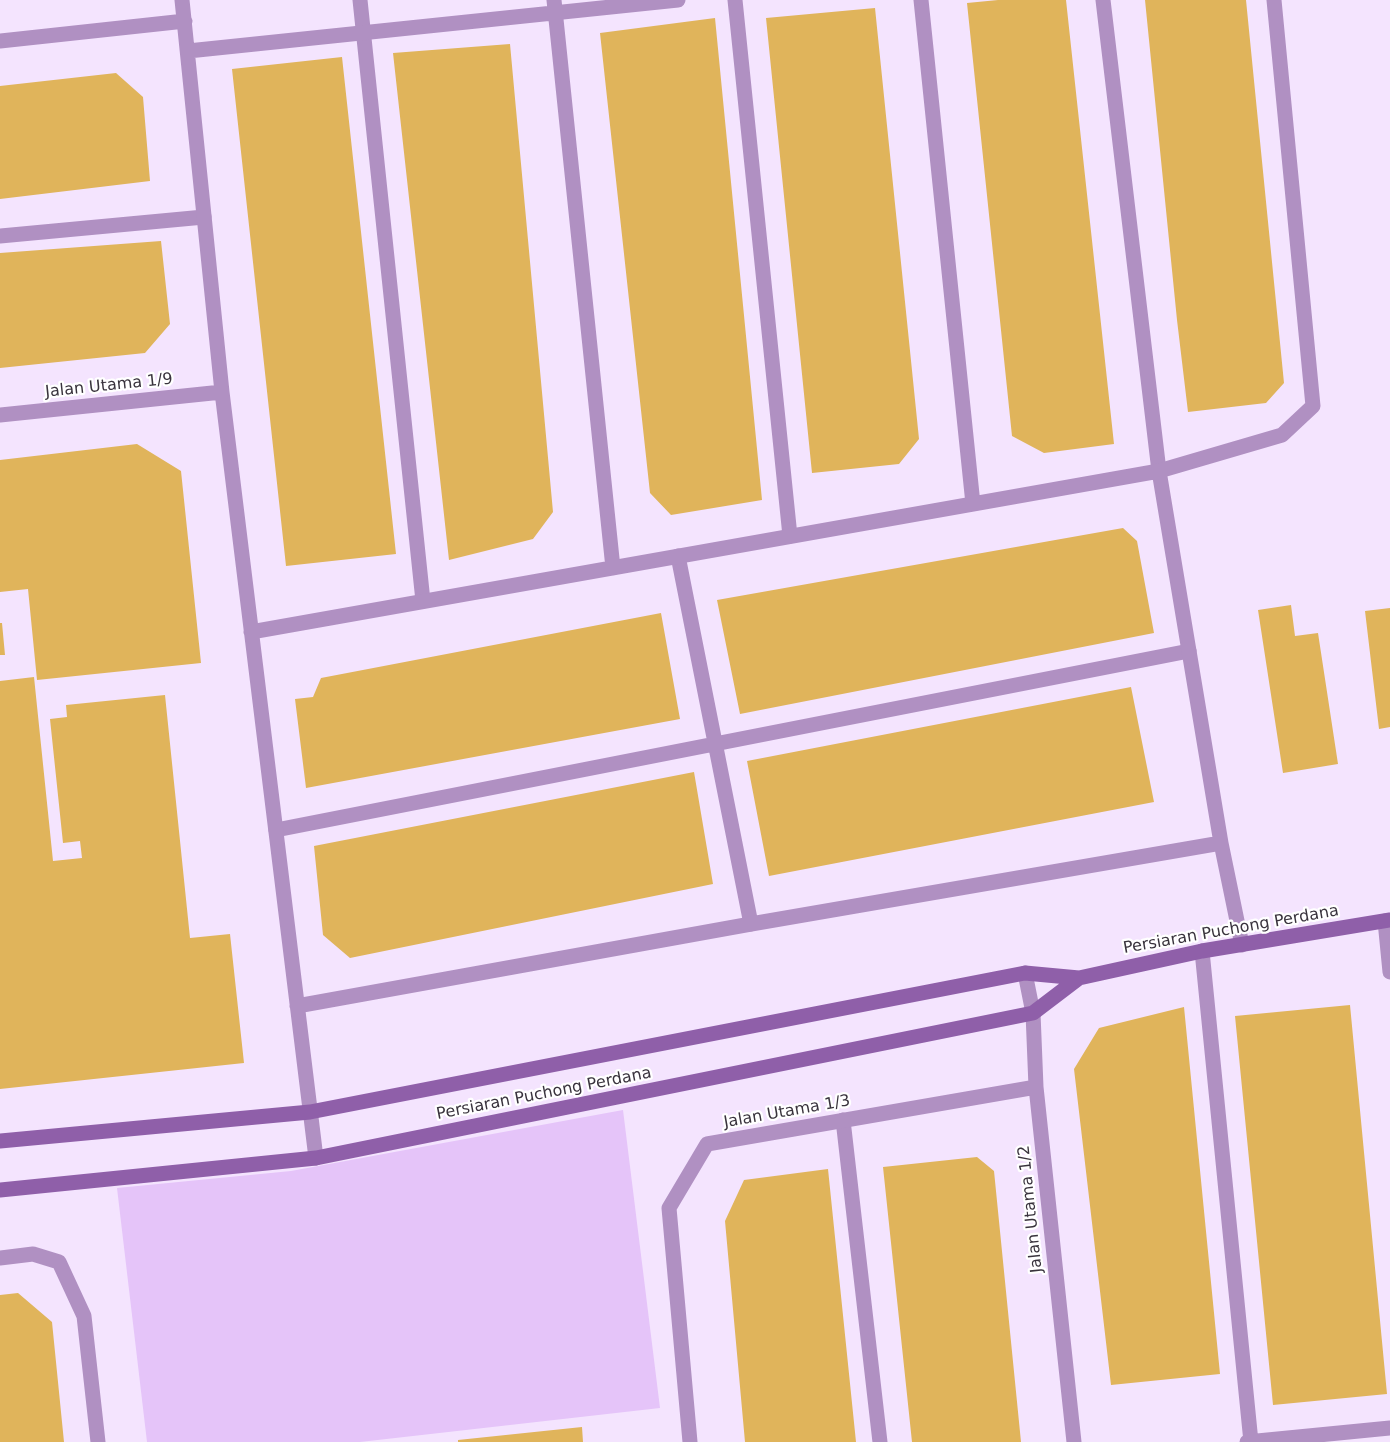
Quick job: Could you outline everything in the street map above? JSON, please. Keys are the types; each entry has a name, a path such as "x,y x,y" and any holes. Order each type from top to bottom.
{"street":[{"path":"182,0 222,392 316,1158"},
{"path":"360,0 423,601"},
{"path":"188,51 364,33 555,6 678,0"},
{"path":"735,0 790,536"},
{"path":"921,0 973,504"},
{"path":"1103,0 1159,471 1221,843 1242,945"},
{"path":"251,632 1159,471 1282,435 1313,406 1274,0"},
{"path":"555,6 613,568"},
{"path":"0,41 185,21"},
{"path":"0,236 204,217"},
{"name":"Jalan Utama 1/9","path":"0,416 222,392"},
{"path":"678,556 751,924"},
{"path":"276,830 1189,651"},
{"path":"297,1006 751,924 1221,843"},
{"path":"1387,920 1390,972"},
{"name":"Persiaran Puchong Perdana","path":"0,1141 310,1112 1025,973 1079,978 1202,951 1387,920"},
{"path":"1202,951 1251,1442"},
{"name":"Jalan Utama 1/2","path":"1025,973 1033,1013 1036,1088 1074,1442"},
{"name":"Persiaran Puchong Perdana","path":"0,1190 316,1158 1033,1013 1079,978"},
{"name":"Jalan Utama 1/3","path":"690,1442 669,1208 707,1144 1036,1088"},
{"path":"843,1120 880,1442"},
{"path":"0,1258 33,1254 59,1262 84,1316 98,1442"},
{"path":"1246,1442 1390,1428"}],"shaded area":[{"path":"0,0 1390,0 1390,1442 0,1442"},
{"path":"623,1110 660,1408 360,1442 147,1442 117,1188 291,1171"}],"building":[{"path":"998,0 1066,0 1114,444 1044,453 1012,436 967,3"},
{"path":"1145,0 1246,0 1284,383 1266,403 1188,412"},
{"path":"875,8 919,439 899,464 812,473 766,18"},
{"path":"715,18 762,500 671,515 650,493 600,33"},
{"path":"510,44 553,512 533,539 449,560 393,53"},
{"path":"342,57 396,554 286,566 232,69"},
{"path":"116,73 143,97 150,181 0,199 0,86"},
{"path":"161,241 170,324 145,353 0,368 0,253"},
{"path":"137,444 181,471 201,663 37,680 28,589 0,592 0,460"},
{"path":"1123,528 1137,541 1154,633 740,714 717,600"},
{"path":"1291,605 1295,636 1318,633 1338,764 1283,773 1258,610"},
{"path":"1390,608 1390,727 1379,729 1365,611"},
{"path":"661,613 680,719 306,788 295,699 313,697 321,678"},
{"path":"0,623 2,623 5,655 0,655"},
{"path":"34,677 53,861 82,858 80,841 63,843 50,719 67,717 66,705 165,695 190,938 230,934 244,1063 0,1089 0,681"},
{"path":"1131,687 1154,802 769,876 747,761"},
{"path":"694,772 713,884 350,958 323,935 314,846"},
{"path":"1350,1005 1387,1394 1273,1405 1235,1016"},
{"path":"1184,1007 1220,1374 1111,1385 1074,1069 1099,1028"},
{"path":"977,1157 994,1171 1021,1442 912,1442 883,1167"},
{"path":"828,1169 856,1442 745,1442 725,1221 744,1180"},
{"path":"18,1293 52,1322 64,1442 0,1442 0,1295"},
{"path":"582,1427 583,1442 458,1442 458,1440"}]}
